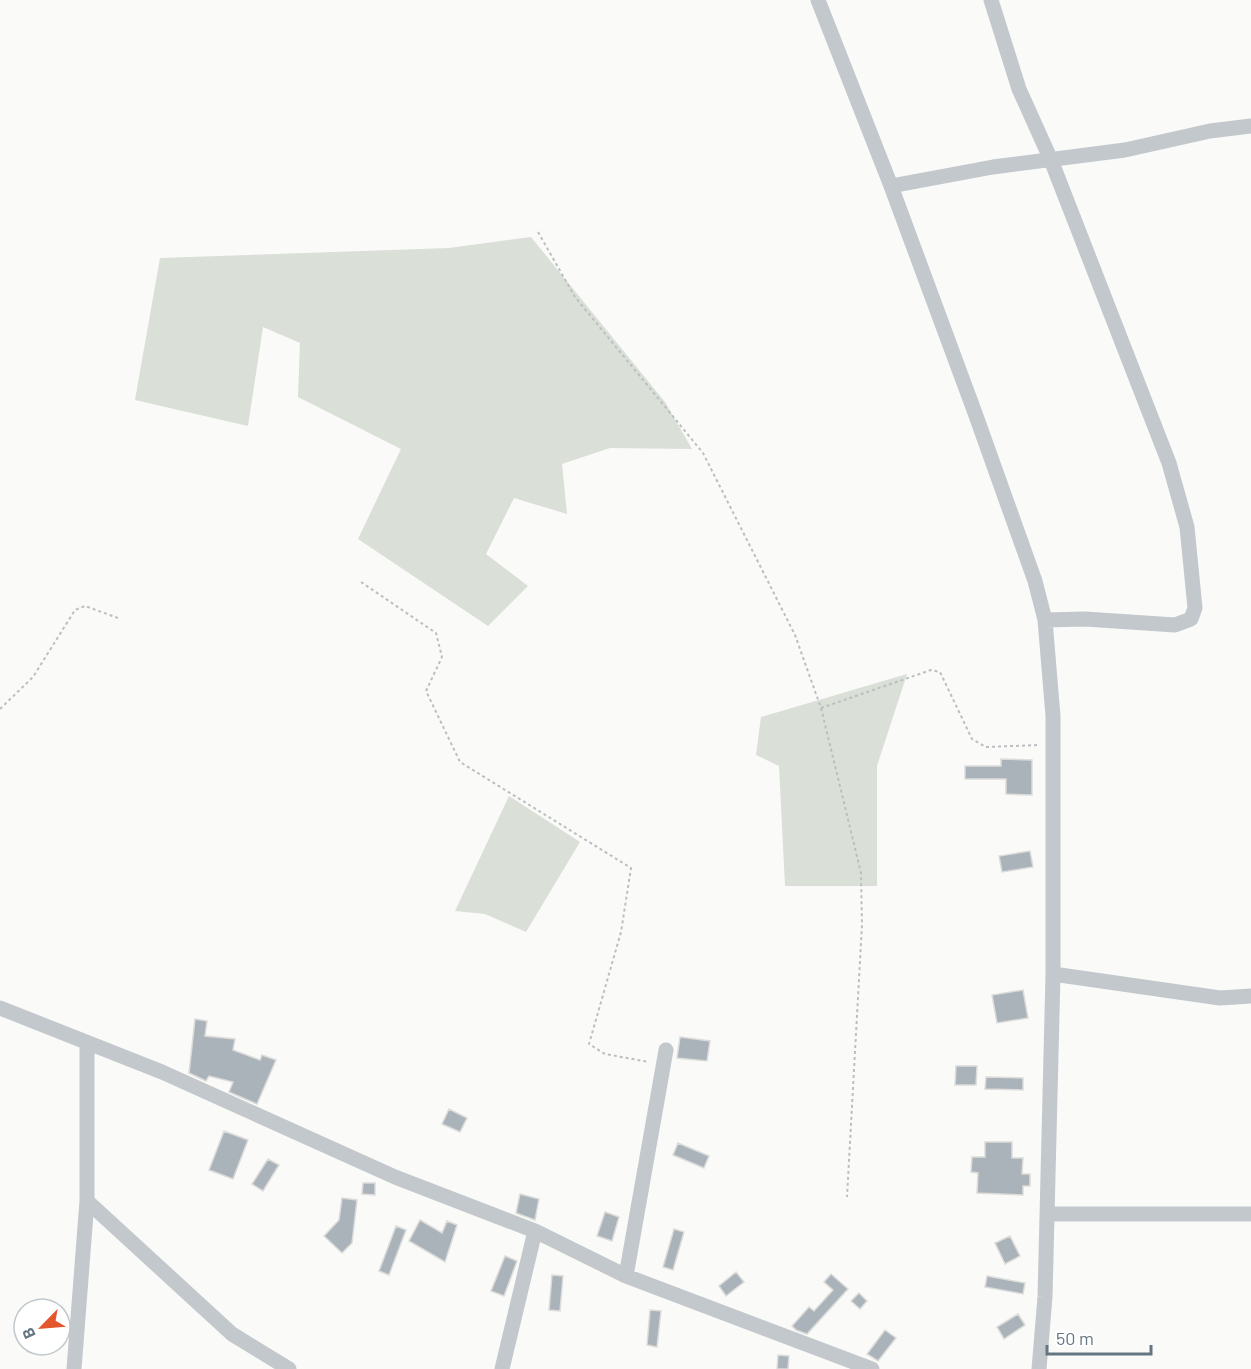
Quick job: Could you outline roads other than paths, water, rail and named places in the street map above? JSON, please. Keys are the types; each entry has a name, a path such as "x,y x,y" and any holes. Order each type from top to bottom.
{"street":[{"path":"818,0 891,186 1035,581 1045,620 1053,716 1053,974 1045,1297 1039,1369"},
{"path":"991,0 1019,89 1051,160 1169,463 1187,527 1196,608 1188,621 1175,625 1085,619 1045,620"},
{"path":"891,186 993,167 1125,150 1210,131 1251,126"},
{"path":"1053,974 1220,998 1251,996"},
{"path":"0,1008 162,1072 395,1177 534,1231 626,1276 872,1369"},
{"path":"74,1369 87,1201 87,1043"},
{"path":"626,1276 665,1058"},
{"path":"87,1201 190,1299 232,1334 289,1369"},
{"path":"1047,1214 1251,1214"},
{"path":"502,1369 534,1231"}]}
